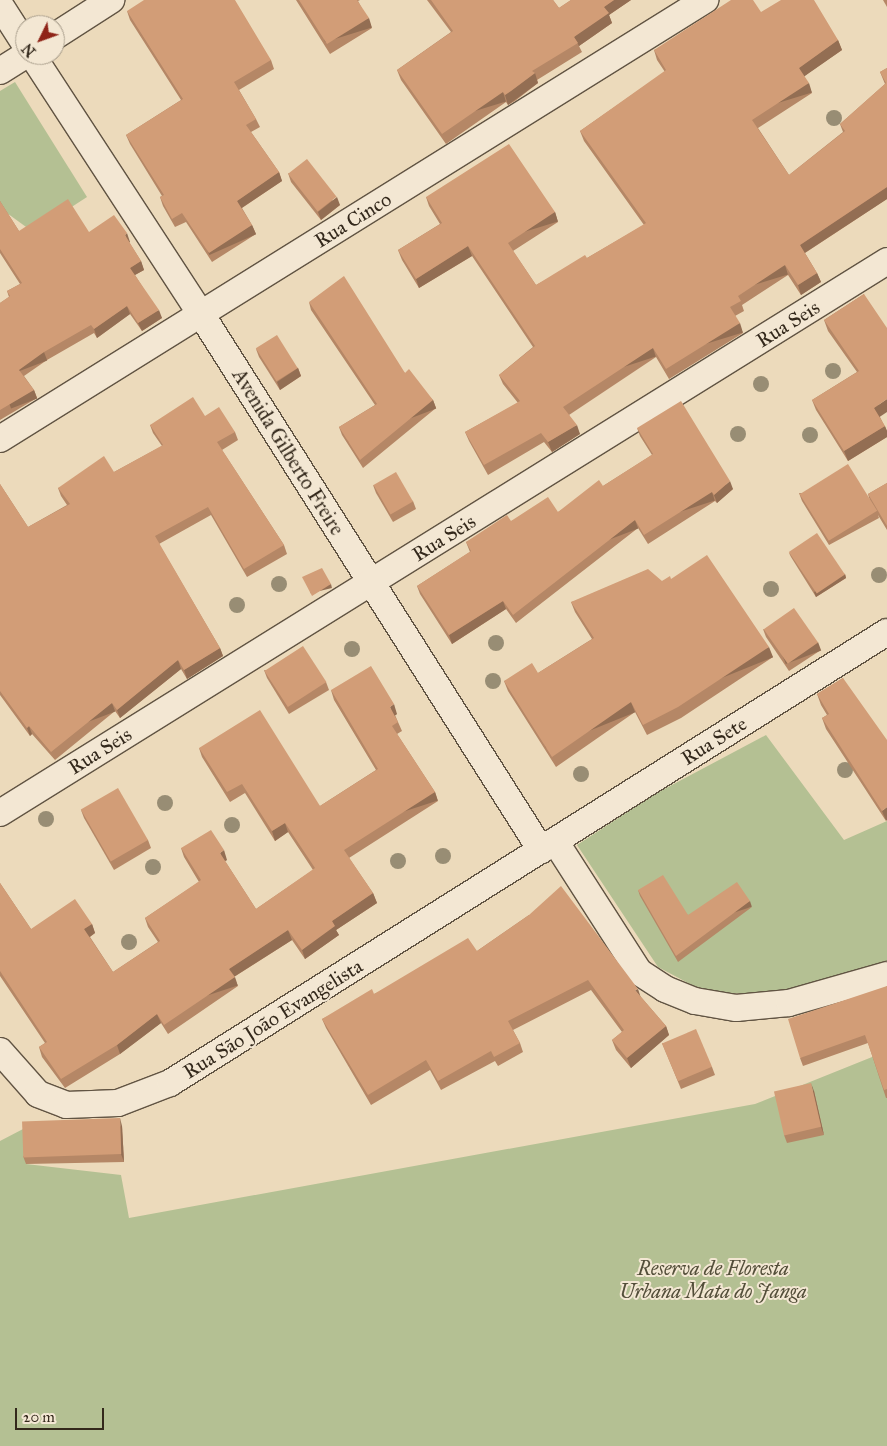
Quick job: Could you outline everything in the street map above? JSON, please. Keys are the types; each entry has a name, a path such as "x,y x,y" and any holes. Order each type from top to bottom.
{"street":[{"path":"65,30 112,0"},
{"name":"Rua Cinco","path":"0,439 705,0"},
{"path":"0,4 15,28"},
{"path":"0,71 15,62"},
{"name":"Avenida Gilberto Freire","path":"39,65 201,314 371,584 548,846 639,972 665,989 695,1001 736,1008 789,1003 887,975"},
{"name":"Rua Seis","path":"0,813 371,584 887,261"},
{"name":"Rua Sete","path":"548,846 887,632"},
{"name":"Rua São João Evangelista","path":"0,1051 38,1094 66,1105 118,1103 170,1084 548,846"}],"green space":[{"path":"15,82 87,197 33,232 0,208 0,91"},
{"path":"766,735 844,840 887,821 887,962 824,982 764,994 705,992 658,967 577,845 655,794"},
{"name":"Reserva de Floresta Urbana Mata do Janga","path":"887,1051 887,1446 0,1446 0,1141 25,1128 26,1164 121,1175 129,1218 755,1104"}],"building":[{"path":"144,0 235,0 271,60 234,82 256,119 246,125 279,172 237,201 252,225 209,253 182,213 172,219 160,197 164,195 126,135 183,99 127,11"},
{"path":"299,0 357,0 369,18 327,44"},
{"path":"431,0 553,0 559,8 571,0 614,0 604,7 609,13 574,37 578,43 532,71 535,73 511,91 505,95 503,92 442,134 397,70 453,31"},
{"path":"731,0 753,0 761,12 781,0 814,0 838,40 799,68 809,83 752,120 789,175 845,131 840,124 886,83 880,72 887,68 887,187 800,245 817,273 798,285 785,265 738,296 741,301 730,307 740,323 666,369 653,348 563,407 577,425 548,442 541,433 484,465 465,432 520,401 499,375 535,346 468,246 416,279 398,250 442,223 426,197 509,144 555,212 508,243 536,285 585,255 587,258 646,223 580,131 666,70 654,50"},
{"path":"307,159 337,197 318,212 288,174"},
{"path":"68,199 89,232 114,215 127,233 125,235 141,261 130,268 159,310 138,323 127,306 94,329 91,325 44,352 19,370 34,390 0,410 0,303 10,296 7,291 22,283 0,249 0,201 19,231"},
{"path":"344,276 405,373 409,369 433,400 360,460 339,427 377,404 309,302"},
{"path":"864,294 887,328 887,399 874,408 885,426 844,451 812,400 859,371 824,320"},
{"path":"277,335 298,368 276,381 256,348"},
{"path":"193,397 205,416 219,407 235,432 217,442 284,545 244,569 208,507 155,536 220,648 184,670 178,660 117,710 112,703 51,752 29,726 27,728 0,691 0,484 28,527 70,504 58,488 104,456 114,472 163,445 150,425"},
{"path":"681,401 730,481 714,495 712,492 644,535 635,520 513,615 503,601 449,635 417,586 471,551 466,542 507,515 511,521 548,497 558,512 599,480 603,486 653,454 637,428"},
{"path":"848,464 877,511 829,541 800,494"},
{"path":"396,472 413,501 390,514 373,485"},
{"path":"887,483 887,526 868,494"},
{"path":"817,533 845,574 817,593 789,552"},
{"path":"707,555 769,647 678,707 643,725 631,702 552,757 504,681 532,663 538,673 594,638 571,602 648,569 662,581 670,576 671,579"},
{"path":"322,568 331,584 312,596 302,577"},
{"path":"794,608 818,642 788,664 764,629"},
{"path":"303,646 326,682 288,707 264,671"},
{"path":"371,666 394,704 390,707 398,722 392,726 435,792 344,850 373,893 332,921 335,926 302,950 288,930 229,969 235,977 164,1025 157,1014 117,1045 61,1079 39,1047 47,1042 0,971 0,883 31,929 75,899 92,924 84,929 113,972 160,941 145,918 201,880 181,848 211,830 224,850 220,853 256,909 315,868 285,823 272,831 242,784 227,792 199,748 260,710 320,806 378,769 331,690"},
{"path":"843,678 887,740 887,807 882,811 822,718 829,714 817,694"},
{"path":"118,788 148,840 111,861 81,810"},
{"path":"663,875 688,915 737,882 750,901 676,956 638,890"},
{"path":"561,886 638,989 635,990 666,1026 627,1058 612,1040 624,1030 588,980 508,1021 520,1043 494,1057 491,1051 438,1081 426,1060 368,1095 322,1019 372,989 374,994 468,938 477,951 529,915"},
{"path":"887,986 887,1089 884,1090 865,1035 800,1058 788,1019"},
{"path":"696,1029 712,1067 678,1081 662,1043"},
{"path":"811,1083 821,1127 784,1135 774,1092"},
{"path":"120,1118 121,1154 23,1157 22,1121"}]}
